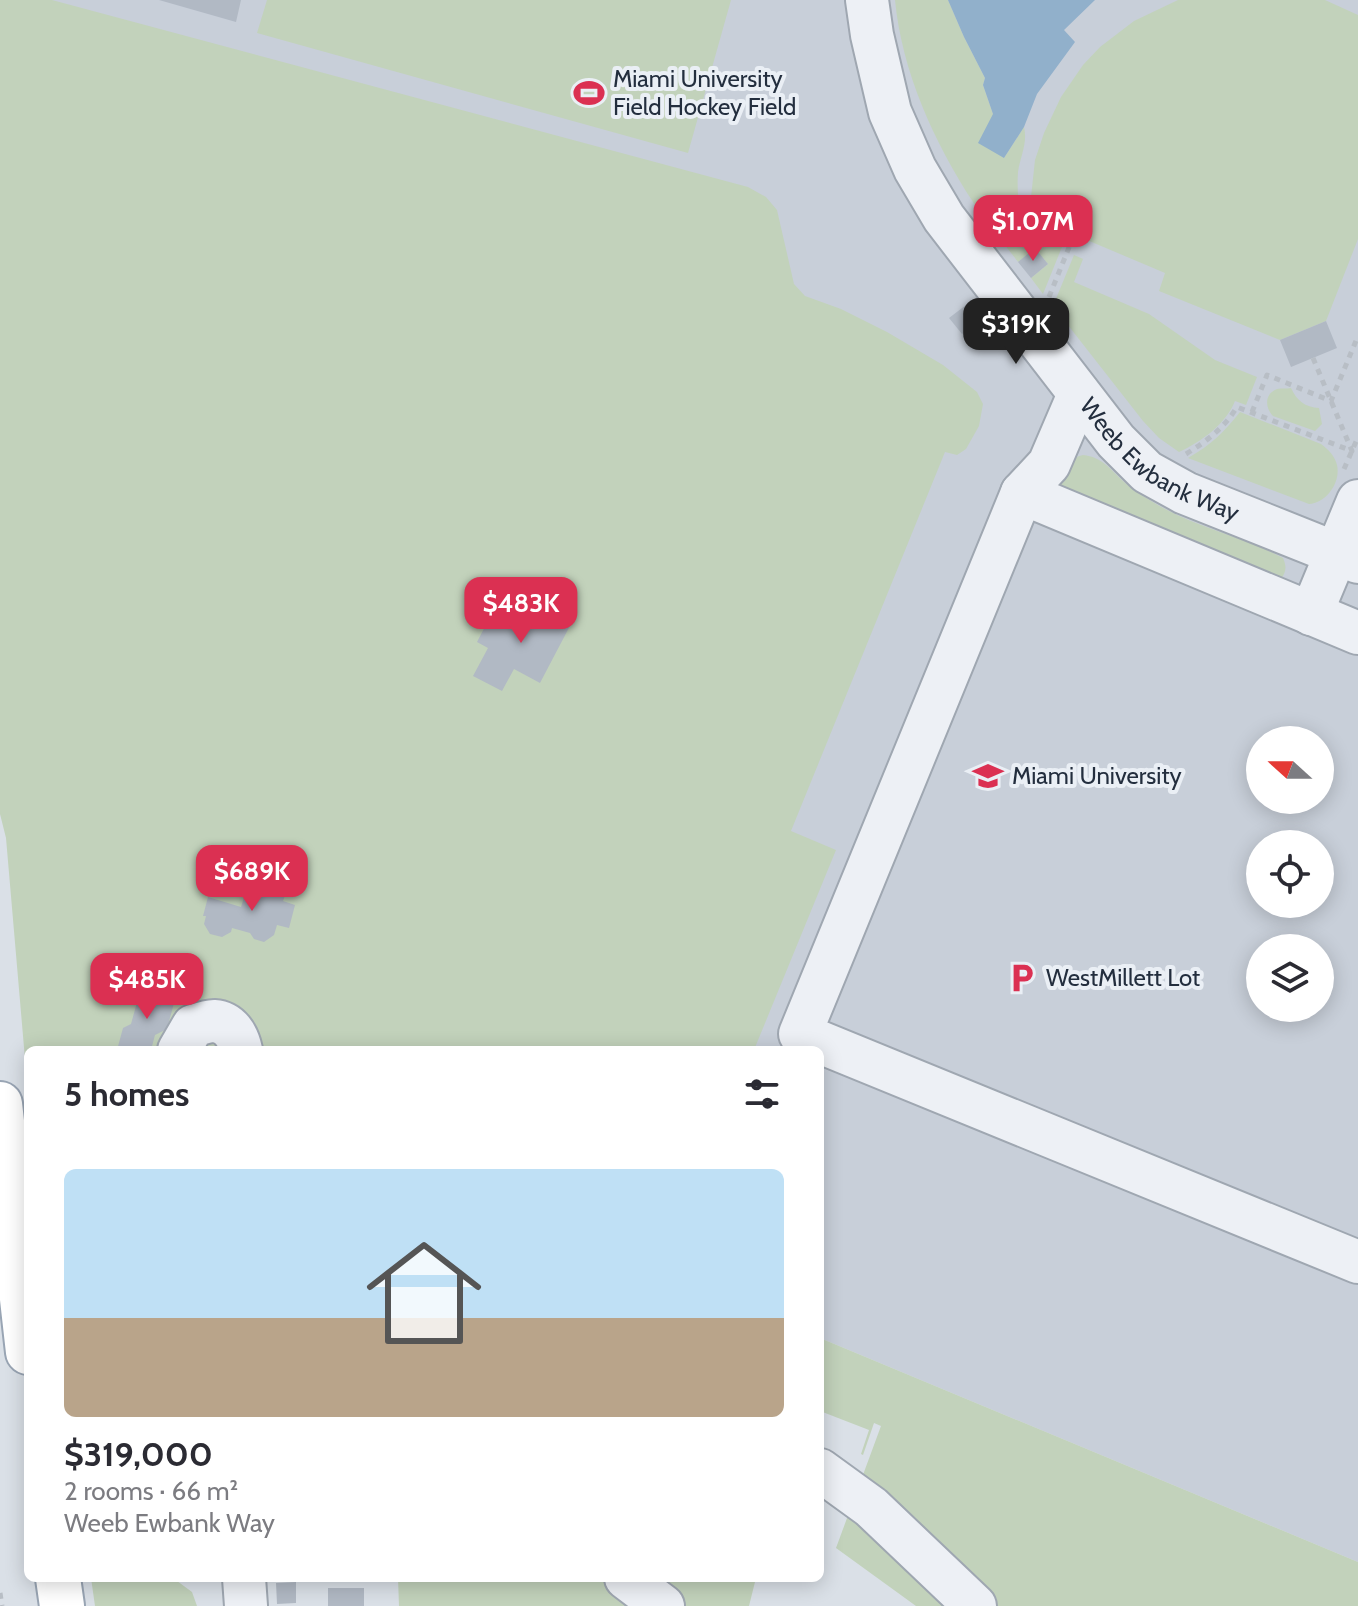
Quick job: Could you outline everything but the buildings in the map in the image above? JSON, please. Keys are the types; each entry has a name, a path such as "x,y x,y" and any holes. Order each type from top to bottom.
{"main road":[{"path":"0,1104 18,1343"},
{"path":"59,1582 62,1606"}],"street":[{"name":"Weeb Ewbank Way","path":"867,0 890,112 915,169 944,218 1116,441 1147,472 1185,493 1347,558"},
{"path":"1079,394 1049,464 1022,493 800,1034 1358,1262"},
{"path":"1311,614 1347,558 1350,488"},
{"path":"1022,493 1358,633"},
{"path":"181,1046 193,1026 214,1021 230,1026 240,1046"},
{"path":"824,1473 871,1507 975,1606"},
{"path":"244,1582 246,1606"},
{"path":"631,1582 663,1606"}],"path":[{"path":"1034,334 1074,235"},
{"path":"1331,401 1358,336"},
{"path":"1313,358 1358,460"},
{"path":"1252,412 1267,375 1331,401"},
{"path":"1179,459 1212,437 1237,407 1352,451"},
{"path":"1350,488 1352,451 1358,437"},
{"path":"0,1593 2,1606"}],"shaded area":[{"name":"Miami University","path":"0,0 1358,0 1358,1562 824,1340 824,1046 594,1046"}],"green space":[{"path":"0,0 52,0 748,187 766,197 777,210 794,284 805,296 841,309 887,332 943,365 977,392 983,404 979,426 966,449 957,455 945,452 791,831 836,850 756,1046 24,1047 6,838 0,814"},
{"name":"Miami University Field Hockey Field","path":"267,0 731,0 688,153 257,33"},
{"path":"895,0 948,0 985,78 983,85 1004,158 1024,127 1018,192 1020,212 1029,216 1035,160 1061,97 1100,47 1134,21 1178,0 1325,0 1358,15 1358,239 1326,321 1280,340 1159,291 1165,273 1068,232 1043,294 1031,278 1048,264 1035,249 1018,262 973,202 945,155 912,80"},
{"path":"1074,255 1083,259 1074,282 1149,314 1215,360 1257,377 1246,405 1235,401 1225,418 1212,431 1179,452 1159,438 1053,306"},
{"path":"1291,388 1302,402 1319,408 1322,424 1315,431 1270,413 1267,401 1270,394 1277,389"},
{"path":"1240,412 1329,450 1338,472 1331,491 1321,500 1309,504 1188,458 1217,438"},
{"path":"1083,455 1101,461 1132,488 1164,508 1283,558 1283,576 1281,579 1065,497 1057,484 1070,462"},
{"path":"824,1340 1358,1562 1358,1606 916,1606 836,1548 881,1426 874,1423 863,1455 869,1430 824,1413"},
{"path":"92,1582 178,1582 192,1592 197,1606 95,1606"},
{"path":"398,1582 755,1582 749,1606 399,1606"}],"water":[{"path":"948,0 1095,0 1064,30 1075,42 1037,94 1024,127 1004,158 978,143 993,114 983,85 985,78"}],"place":[{"name":"Miami University Field Hockey Field","path":"589,93"},
{"name":"Miami University","path":"988,776"},
{"name":"WestMillett Lot","path":"1022,978"}]}
